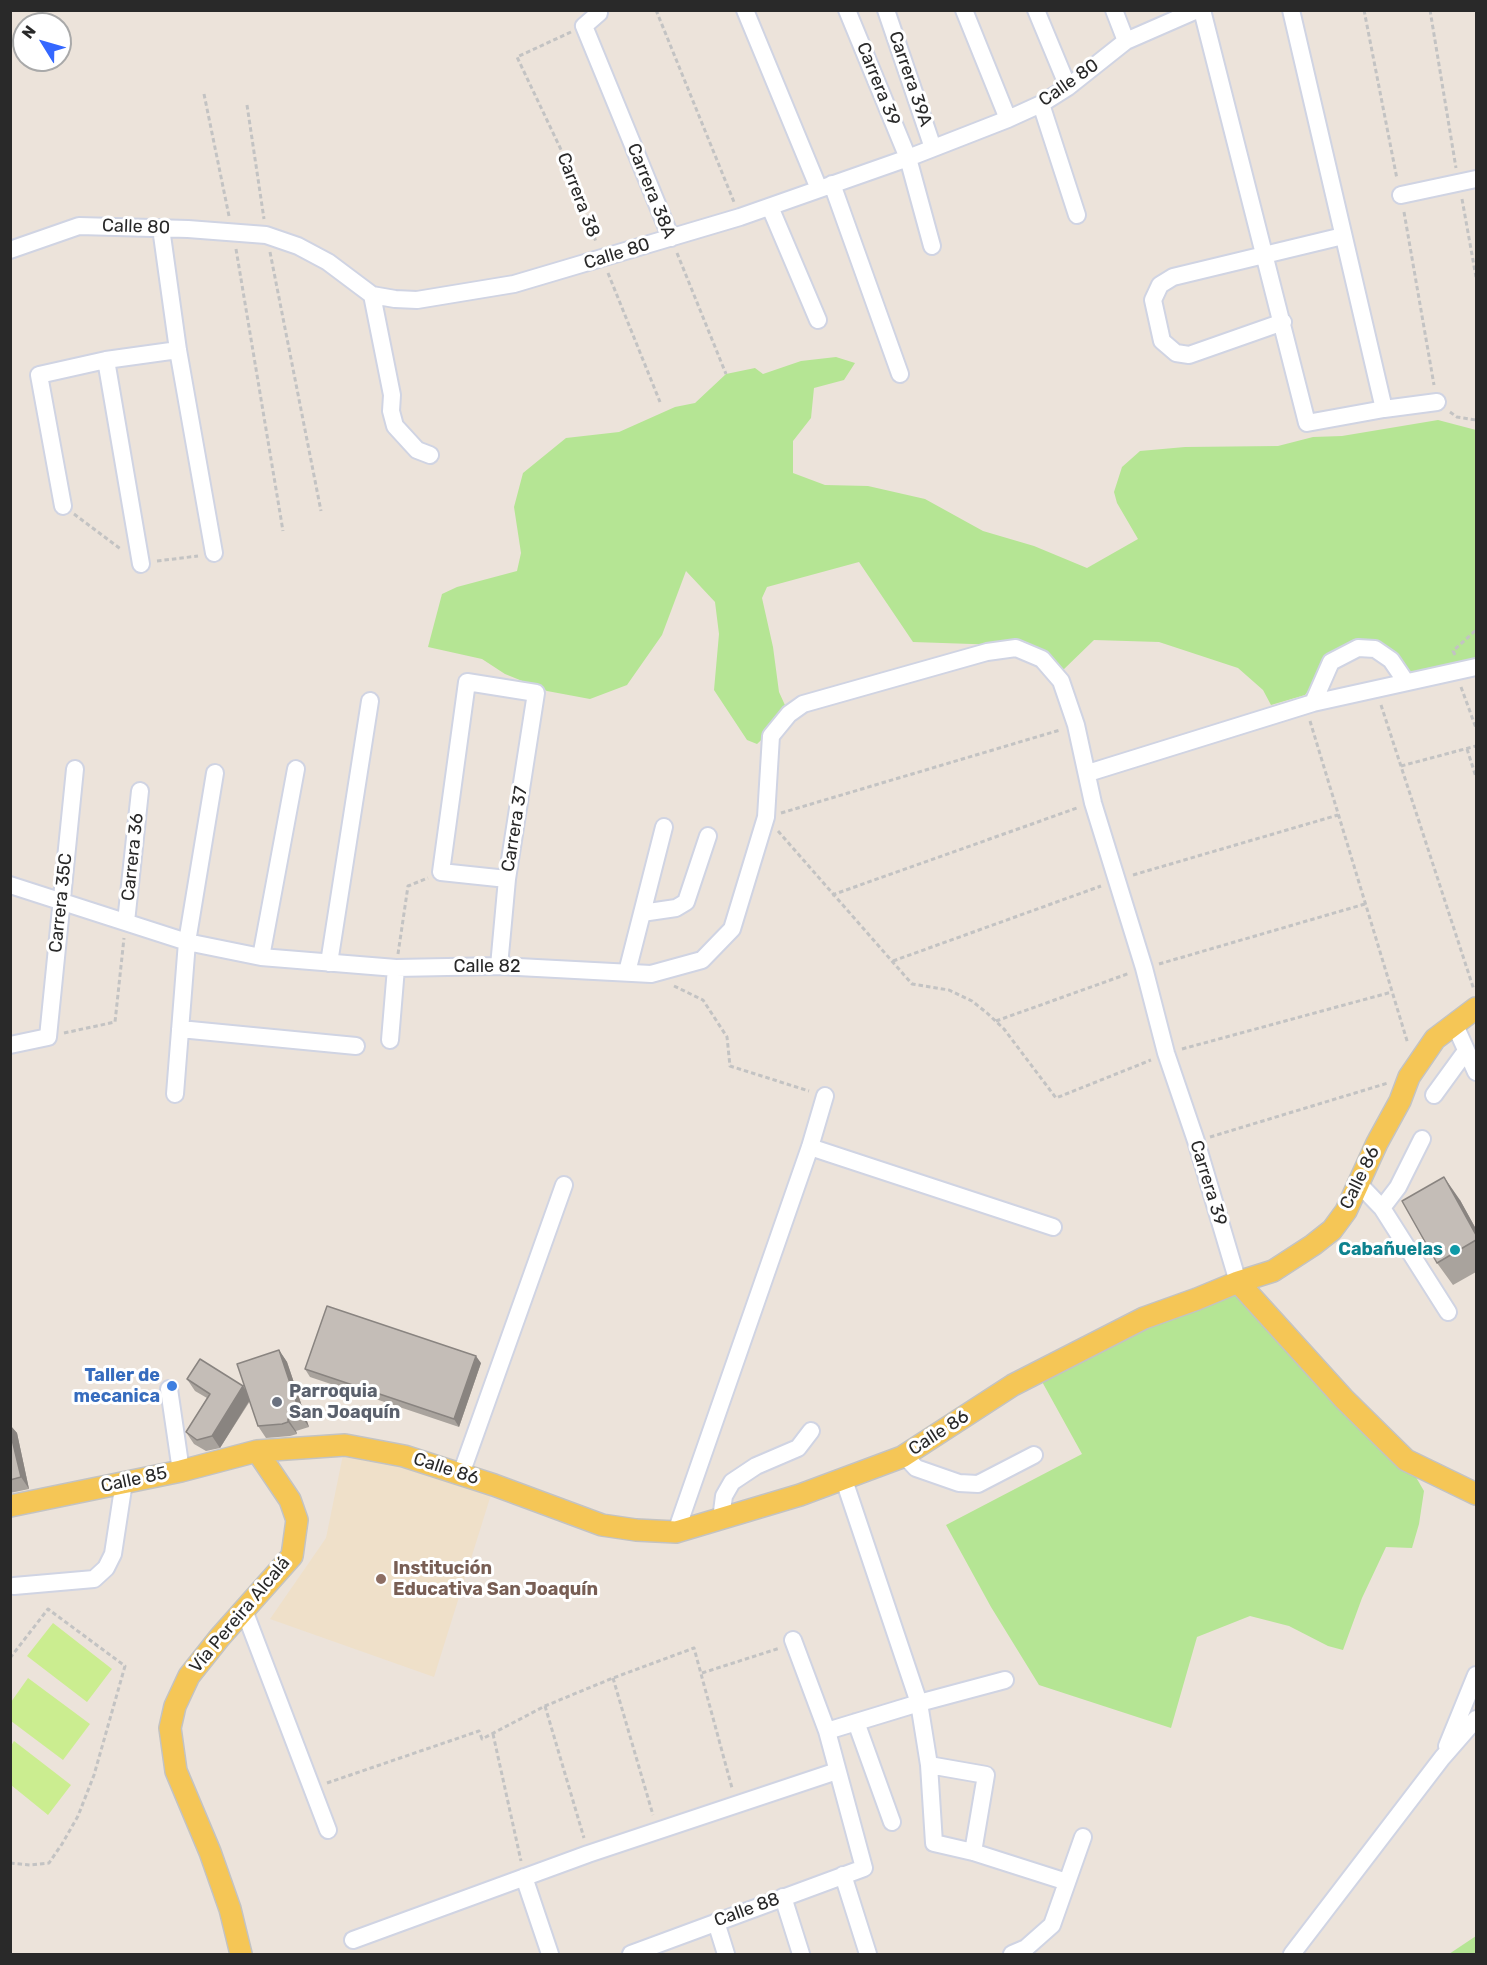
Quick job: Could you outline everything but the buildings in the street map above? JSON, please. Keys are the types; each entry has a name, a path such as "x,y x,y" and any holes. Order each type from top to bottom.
{"main road":[{"name":"Calle 86","path":"257,1451 345,1445 404,1456 602,1525 676,1532 844,1480 904,1455 1012,1385 1144,1318 1273,1271 1326,1235 1346,1211 1377,1143 1400,1101 1409,1077 1436,1040 1454,1023 1476,1008"},
{"name":"Carrera 39","path":"1238,1282 1344,1399 1406,1460 1476,1494"},
{"name":"Calle 85","path":"10,1506 181,1471 257,1451"},
{"name":"Vía Pereira Alcalá","path":"241,1954 230,1909 210,1852 176,1771 170,1728 175,1706 189,1676 292,1556 297,1520 290,1500 257,1451"}],"street":[{"path":"745,10 825,186 900,374"},
{"name":"Carrera 39","path":"847,10 908,158 932,246"},
{"name":"Carrera 39A","path":"886,10 933,148"},
{"path":"964,10 1008,119"},
{"path":"1036,10 1068,87"},
{"path":"1114,10 1126,41"},
{"name":"Calle 80","path":"10,250 79,226 233,232 266,235 298,246 328,262 372,295 417,300 514,284 740,218 908,158 1008,119 1041,104 1068,87 1126,41 1197,10"},
{"path":"1202,10 1308,423 1437,402"},
{"path":"1291,10 1384,409"},
{"path":"584,26 599,13"},
{"name":"Carrera 38A","path":"584,26 671,238"},
{"path":"1041,104 1077,215"},
{"path":"1401,195 1476,179"},
{"path":"770,207 818,320"},
{"path":"161,228 178,350 214,554"},
{"path":"1283,322 1189,355 1176,353 1162,341 1153,300 1160,285 1173,277 1343,236"},
{"path":"372,295 392,395 391,411 395,426 417,450 430,455"},
{"path":"63,506 39,375 106,360 178,350"},
{"path":"106,360 141,564"},
{"name":"Carrera 39","path":"789,714 803,704 987,652 1016,648 1041,659 1061,681 1076,725 1093,803 1144,968 1166,1053 1196,1142 1238,1282"},
{"path":"1310,705 1331,662 1358,648 1375,649 1391,660 1407,682"},
{"path":"1088,773 1310,705 1465,670"},
{"name":"Carrera 37","path":"498,966 507,879 536,693 467,682 441,872 507,879"},
{"path":"329,963 370,701"},
{"name":"Calle 82","path":"10,885 186,942 261,957 396,968 498,966 651,974 702,960 732,929 766,817 771,736 789,714"},
{"name":"Carrera 35C","path":"48,1036 75,769"},
{"path":"261,957 296,769"},
{"path":"175,1094 186,942 215,773"},
{"name":"Carrera 36","path":"126,922 140,791"},
{"path":"627,972 664,827"},
{"path":"642,913 676,908 686,902 708,836"},
{"path":"390,1040 396,968"},
{"path":"1454,1023 1476,1072"},
{"path":"180,1029 356,1046"},
{"path":"10,1045 48,1036"},
{"path":"1434,1095 1466,1051"},
{"path":"676,1532 810,1147 825,1096"},
{"path":"1382,1208 1398,1187 1422,1139"},
{"path":"810,1147 1053,1227"},
{"path":"1359,1184 1382,1208 1448,1312"},
{"path":"461,1474 564,1185"},
{"path":"169,1389 181,1471"},
{"path":"721,1519 724,1496 732,1482 756,1466 798,1448 811,1431"},
{"path":"904,1455 916,1468 959,1483 978,1485 1034,1455"},
{"path":"844,1480 919,1703 930,1765 934,1843 973,1852 1066,1882"},
{"path":"14,1586 94,1579 106,1568 113,1554 124,1482"},
{"path":"244,1610 328,1830"},
{"path":"353,1940 588,1854 837,1772 827,1731 794,1642"},
{"path":"1442,1758 1476,1675"},
{"path":"827,1731 1005,1680"},
{"path":"1292,1954 1442,1758 1476,1719"},
{"path":"856,1722 892,1822"},
{"path":"930,1765 986,1775 973,1852"},
{"name":"Calle 88","path":"631,1954 864,1868 837,1772"},
{"path":"1012,1954 1026,1948 1052,1925 1083,1837"},
{"path":"843,1875 868,1954"},
{"path":"524,1877 550,1954"},
{"path":"783,1897 801,1954"},
{"path":"716,1922 726,1954"}],"path":[{"path":"656,10 740,218"},
{"path":"1430,10 1476,277"},
{"name":"Carrera 38","path":"584,26 517,57 574,177 602,259 660,402"},
{"path":"204,94 233,232 283,531"},
{"path":"247,105 266,235 321,511"},
{"name":"Carrera 38A","path":"671,238 726,374"},
{"path":"1437,402 1456,417 1476,421"},
{"path":"63,506 141,564 214,554"},
{"path":"1476,630 1453,651 1465,670 1476,728"},
{"path":"1376,689 1476,997"},
{"path":"1310,705 1338,815 1408,1044"},
{"path":"1076,725 766,817 912,984 950,990 972,1001 996,1021 1056,1098 1166,1053 1392,992"},
{"path":"1401,766 1476,746"},
{"path":"1467,749 1476,777"},
{"path":"832,895 1093,803"},
{"path":"892,962 1117,880 1338,815"},
{"path":"396,968 408,886"},
{"path":"996,1021 1144,968 1365,904"},
{"path":"48,1036 116,1022 126,922"},
{"path":"651,974 703,1000 727,1037 730,1066 825,1096"},
{"path":"1196,1142 1409,1077"},
{"path":"10,1658 48,1610 125,1666 94,1775 78,1816 62,1844 49,1863 30,1865 10,1863"},
{"path":"702,1673 794,1642"},
{"path":"313,1788 478,1731 482,1739 545,1706 694,1648 736,1805"},
{"path":"613,1678 658,1831"},
{"path":"545,1706 588,1854"},
{"path":"494,1734 524,1877"}],"shaded area":[{"name":"Institución Educativa San Joaquín","path":"345,1445 494,1485 434,1677 270,1619 326,1538"}],"green space":[{"path":"836,357 855,363 844,380 814,388 811,418 793,441 793,473 825,485 868,486 925,499 983,531 1034,546 1087,568 1138,539 1117,503 1114,492 1122,467 1140,451 1185,447 1278,446 1313,437 1342,436 1438,420 1476,430 1476,667 1407,682 1378,641 1331,662 1305,695 1271,705 1263,690 1238,668 1159,642 1094,640 1062,671 1031,646 913,642 859,562 767,587 762,598 773,647 779,692 789,714 757,744 747,740 714,690 719,634 715,602 686,571 662,635 627,685 590,699 547,691 505,674 482,659 428,647 442,594 457,587 517,571 521,553 514,507 523,473 566,438 619,432 675,407 695,403 726,374 755,368 763,374 801,361"},
{"path":"1239,1287 1406,1460 1424,1491 1419,1524 1412,1548 1386,1547 1362,1598 1343,1650 1328,1646 1289,1626 1250,1616 1197,1637 1171,1728 1039,1685 991,1607 946,1525 1082,1454 1040,1378 1139,1327"},
{"path":"53,1623 112,1669 87,1702 27,1656"},
{"path":"28,1678 90,1724 63,1760 11,1721 11,1702"},
{"path":"14,1741 71,1785 48,1815 11,1785 11,1746"},
{"path":"1476,1936 1476,1954 1449,1954"}],"place":[{"name":"Cabañuelas","path":"1455,1250"},
{"name":"Taller de mecanica","path":"172,1386"},
{"name":"Parroquia San Joaquín","path":"277,1402"},
{"name":"Institución Educativa San Joaquín","path":"381,1579"}]}
